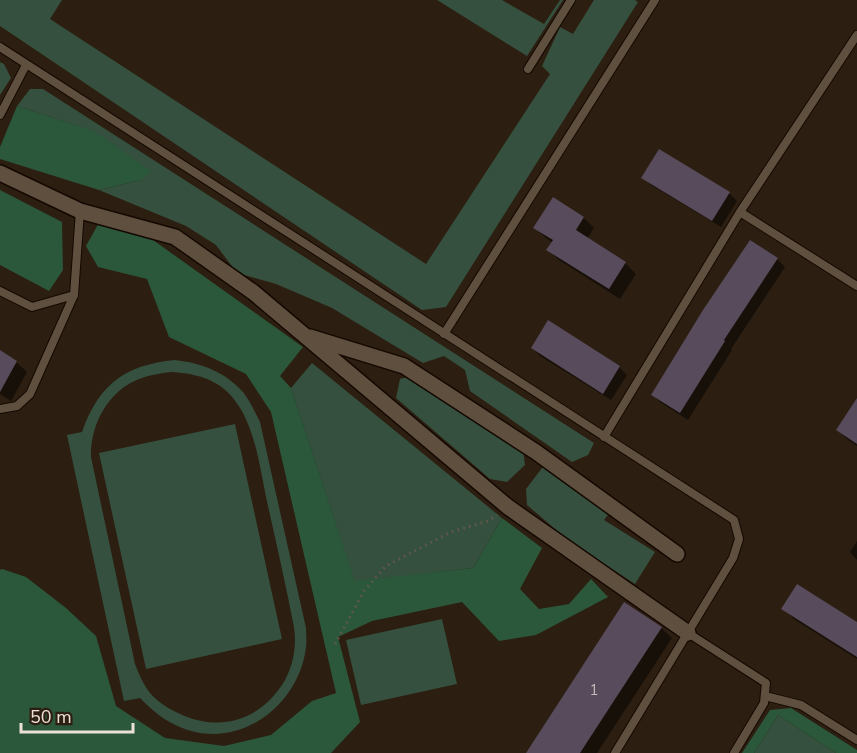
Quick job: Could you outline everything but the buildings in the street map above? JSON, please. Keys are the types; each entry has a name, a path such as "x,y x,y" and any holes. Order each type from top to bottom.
{"street":[{"path":"0,173 80,211 175,237 253,292 508,507 688,633"},
{"path":"303,335 404,366 536,452 677,554"}],"lane":[{"path":"528,69 571,0"},
{"path":"444,333 655,0"},
{"path":"604,436 740,212 857,35"},
{"path":"0,47 734,520 739,539 733,558 615,753"},
{"path":"0,115 26,65"},
{"path":"0,409 17,406 30,394 74,295 80,211"},
{"path":"740,212 857,286"},
{"path":"0,291 32,308 74,295"},
{"path":"688,633 766,683 764,703 734,753"},
{"path":"765,696 801,705 857,740"}],"path":[{"path":"335,644 364,591 386,566 451,532 488,521 508,507"}],"green space":[{"path":"0,0 62,0 50,19 426,264 550,74 542,66 560,27 573,34 594,0 635,0 638,2 446,307 422,310 0,26"},
{"path":"437,0 502,0 544,24 560,0 563,0 527,56"},
{"path":"0,62 4,64 11,78 0,95"},
{"path":"30,89 43,89 594,443 588,455 572,462 470,391 465,370 444,356 423,363 332,308 276,284 237,273 216,245 186,226 99,190 141,180 93,131 17,106"},
{"path":"17,106 94,131 151,171 141,180 99,190 0,159 0,147"},
{"path":"0,190 62,222 63,270 49,291 0,265"},
{"path":"100,221 153,240 303,347 280,376 291,388 355,581 473,568 502,518 542,548 520,589 539,609 569,604 591,579 608,597 536,635 499,641 462,602 372,621 338,637 360,722 331,753 0,753 0,570 2,569 26,577 66,608 96,636 116,706 165,738 224,746 271,735 312,701 336,693 271,412 246,374 169,337 147,279 98,267 86,246"},
{"path":"175,360 194,363 212,370 236,385 250,403 260,422 306,628 306,647 302,666 294,684 268,714 234,731 215,734 195,732 165,719 140,698 124,701 67,435 82,432 97,401 116,380 128,372","holes":["163,373 180,373 205,378 227,391 241,409 247,422 259,463 294,627 293,657 282,685 261,708 235,720 221,722 206,722 173,710 153,696 141,679 135,664 91,457 98,421 103,410 118,392 128,384 143,378"]},
{"path":"312,363 502,518 473,568 355,582 291,388"},
{"path":"411,376 523,450 525,465 507,482 490,479 396,398 400,379"},
{"path":"235,424 282,639 146,669 99,453"},
{"path":"542,468 550,468 610,512 604,520 655,552 635,584 569,541 527,505 526,489"},
{"path":"442,619 457,684 361,705 346,640"},
{"path":"791,708 857,750 857,753 836,753 778,715 754,753 742,753 770,710"},
{"path":"778,715 836,753 754,753"}]}
